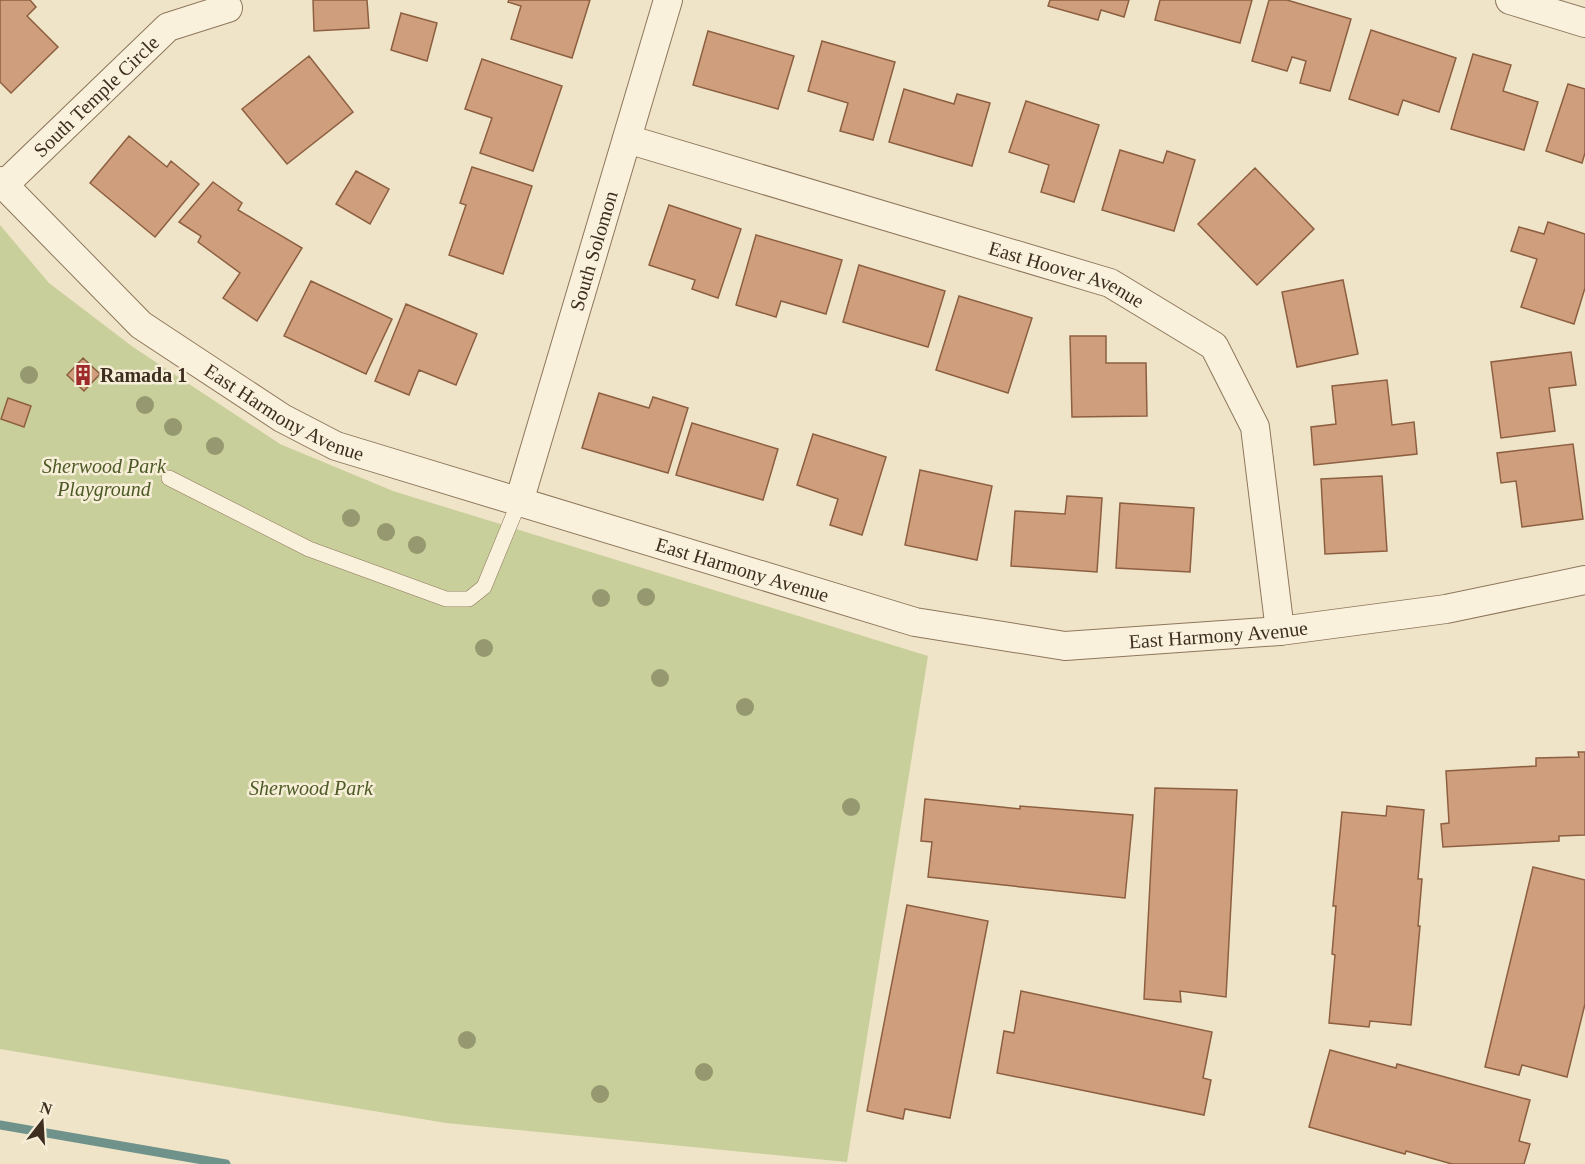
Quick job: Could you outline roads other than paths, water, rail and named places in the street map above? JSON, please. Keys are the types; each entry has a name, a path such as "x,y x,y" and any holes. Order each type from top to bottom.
{"street":[{"name":"South Solomon","path":"519,502 668,0"},
{"path":"1510,0 1585,23"},
{"name":"South Temple Circle","path":"2,183 168,27 228,8"},
{"name":"East Hoover Avenue","path":"627,139 1110,283 1214,346 1255,427 1280,631"},
{"name":"East Harmony Avenue","path":"2,183 141,325 282,417 336,446 889,615 933,626 1065,645 1280,631 1446,609 1585,580"}],"lane":[{"path":"169,478 309,549 446,599 469,599 483,587 519,502"}],"waterway":[{"path":"0,1125 226,1164"}],"place":[{"name":"Ramada 1","path":"83,375"}],"park label":[{"name":"Sherwood Park Playground","path":"104,478"},
{"name":"Sherwood Park","path":"311,788"}]}
